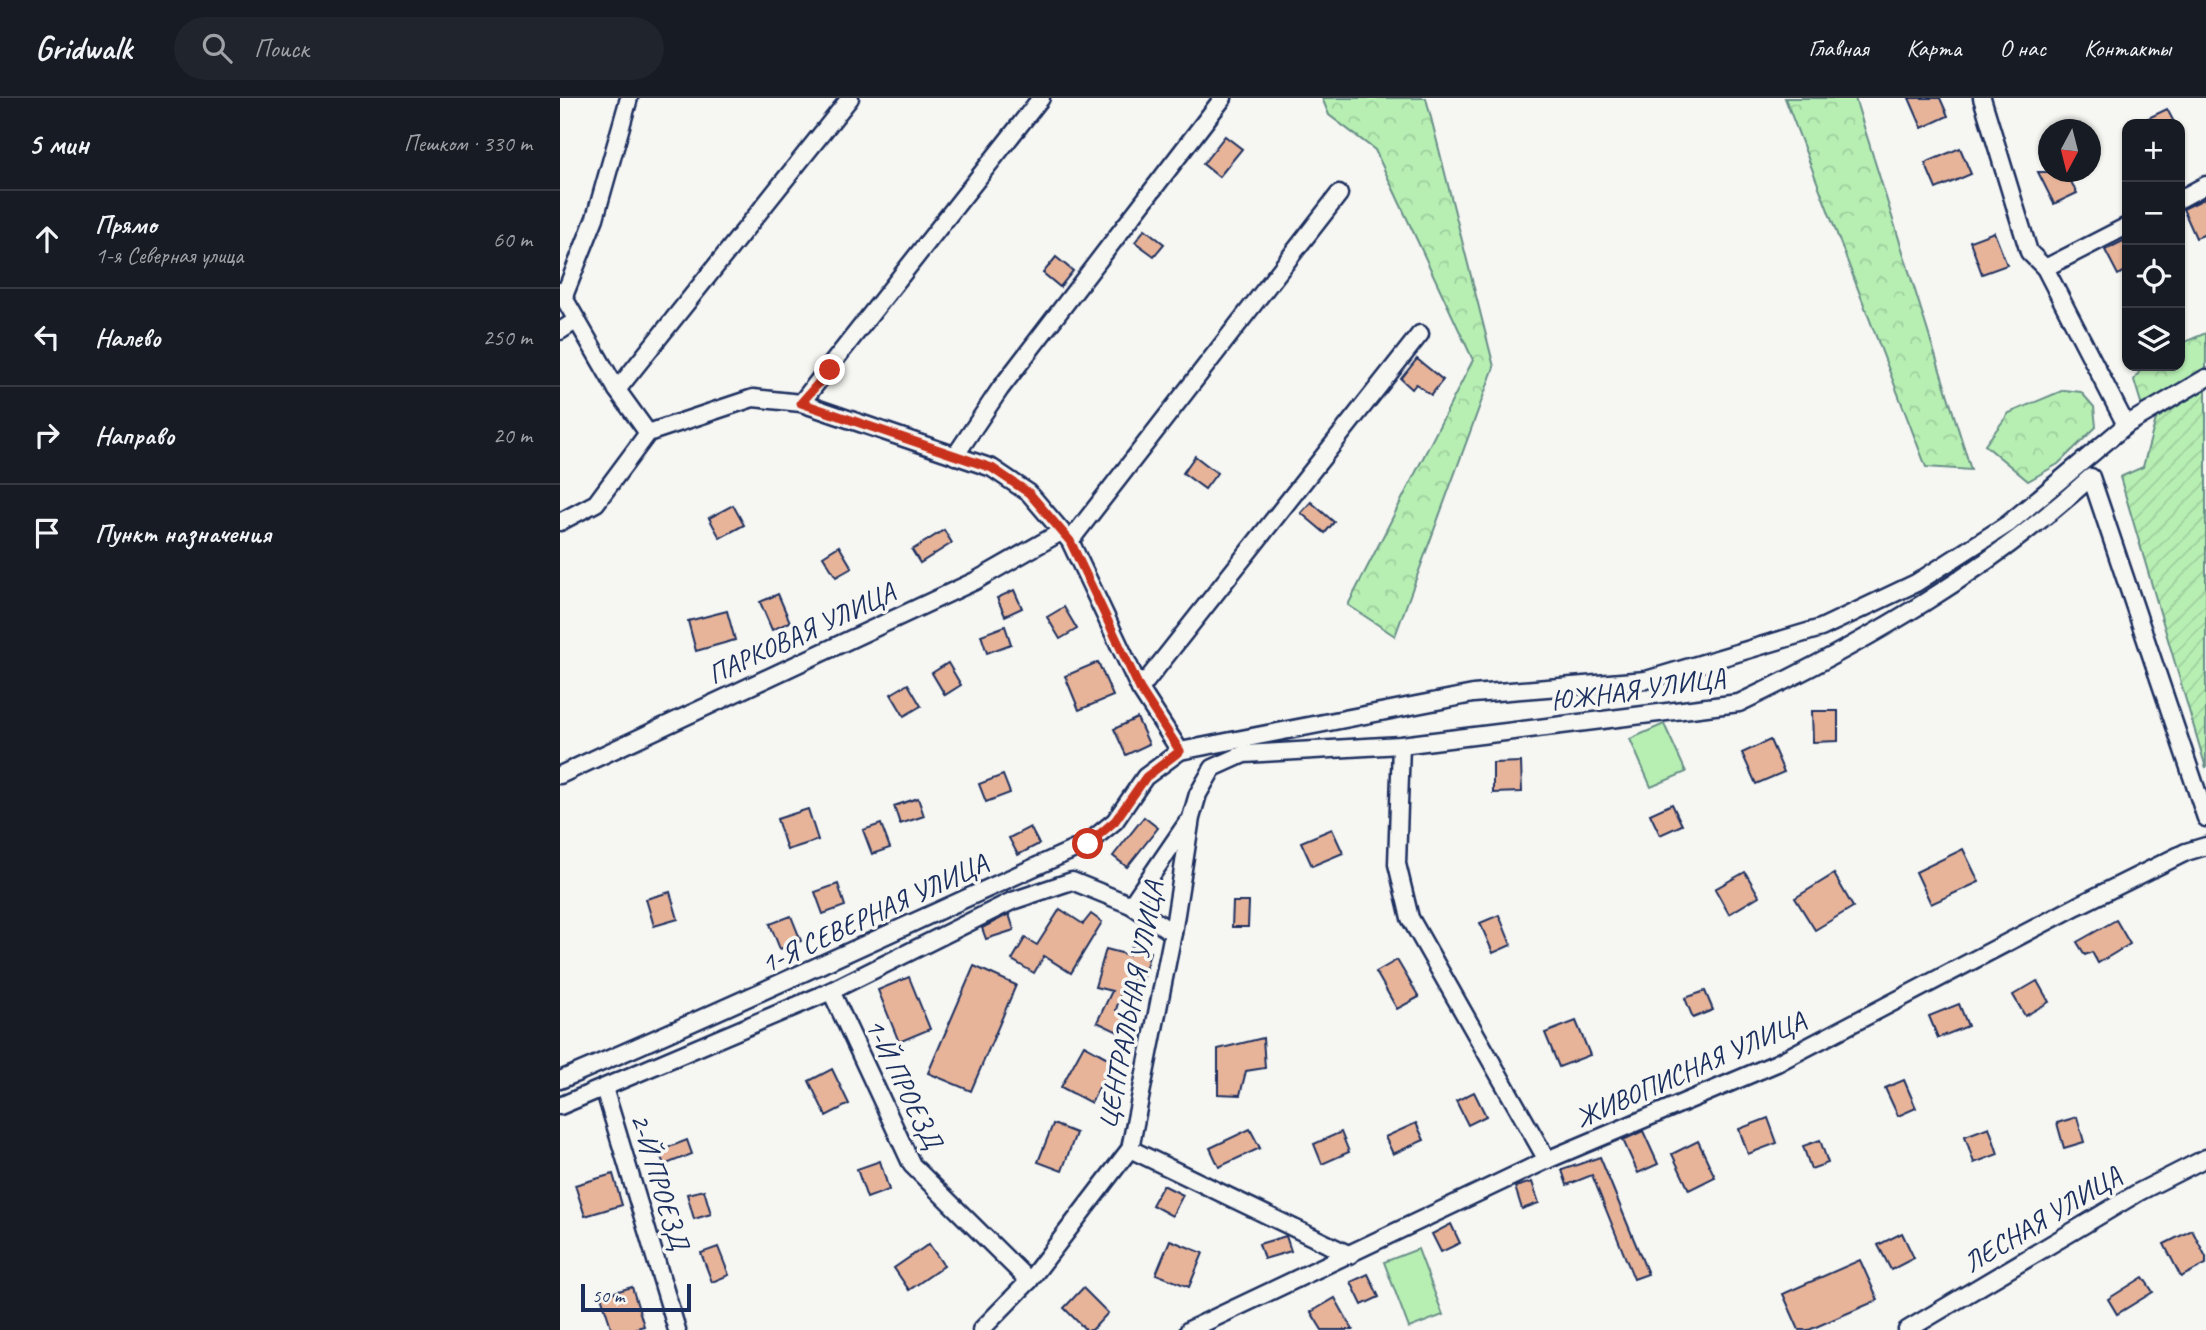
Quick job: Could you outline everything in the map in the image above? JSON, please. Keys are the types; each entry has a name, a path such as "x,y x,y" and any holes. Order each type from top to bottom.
{"street":[{"path":"629,98 595,218 562,293 617,390 648,433"},
{"path":"617,390 850,98"},
{"path":"801,403 1041,98"},
{"path":"955,456 1000,389 1223,98"},
{"path":"1982,98 2029,252 2045,268 2126,425"},
{"path":"2185,196 2206,185"},
{"path":"1065,536 1339,194"},
{"path":"2045,268 2122,229"},
{"path":"560,331 577,320"},
{"path":"1140,689 1420,334"},
{"path":"560,522 596,503 648,433 753,398 801,403 992,468 1029,493 1065,536 1140,689 1180,751 1473,694 1646,680 1821,628 1916,583 2008,524 2126,425 2206,378"},
{"name":"ЮЖНАЯ УЛИЦА","path":"1213,768 1244,754 1401,745 1739,704 1786,681 1954,586 2042,522 2091,477 2206,818"},
{"name":"ПАРКОВАЯ УЛИЦА","path":"560,775 975,581 1065,536"},
{"path":"1401,745 1397,864 1410,918 1547,1160"},
{"name":"1-Я СЕВЕРНАЯ УЛИЦА","path":"560,1080 794,980 890,932 1088,844 1115,821 1146,777 1180,751"},
{"name":"ЦЕНТРАЛЬНАЯ УЛИЦА","path":"981,1330 1029,1281 1130,1149 1173,933 1191,818 1198,794 1213,768"},
{"path":"1131,905 1191,818"},
{"name":"ЖИВОПИСНАЯ УЛИЦА","path":"1189,1330 1547,1160 1777,1063 2077,906 2186,852 2206,846"},
{"path":"560,1106 831,991 1012,901 1072,881 1131,905 1173,933"},
{"name":"1-Й ПРОЕЗД","path":"831,991 912,1165 1029,1281"},
{"name":"2-Й ПРОЕЗД","path":"604,1088 677,1330"},
{"path":"1130,1149 1350,1255"},
{"name":"ЛЕСНАЯ УЛИЦА","path":"1907,1330 2139,1192 2206,1158"}],"green space":[{"path":"1322,98 1426,98 1494,367 1395,636 1348,605 1473,360 1375,150 1329,115"},
{"path":"1785,98 1855,98 1971,470 1926,467"},
{"path":"2206,333 2206,370 2154,404 2142,406 2134,380 2140,371 2185,371 2185,342"},
{"path":"2206,389 2206,768 2120,477 2143,467 2156,419"},
{"path":"2064,390 2081,392 2094,407 2096,427 2058,464 2028,481 1985,445 2009,413"},
{"path":"1664,724 1686,772 1651,787 1630,739"},
{"path":"1418,1249 1443,1315 1409,1328 1384,1262"}],"building":[{"path":"1909,98 1940,98 1948,116 1922,128"},
{"path":"2167,109 2172,119 2146,119"},
{"path":"1225,136 1242,149 1219,177 1203,164"},
{"path":"1960,148 1971,174 1936,189 1925,163"},
{"path":"2043,182 2071,182 2077,193 2054,204"},
{"path":"2206,198 2206,234 2196,238 2185,208"},
{"path":"1145,229 1164,244 1154,256 1135,242"},
{"path":"1994,232 2007,265 1982,274 1970,241"},
{"path":"2122,242 2122,273 2118,275 2105,250"},
{"path":"1056,257 1073,271 1060,287 1043,273"},
{"path":"1417,359 1443,380 1431,395 1416,384 1412,389 1401,379"},
{"path":"1195,456 1217,473 1205,489 1183,473"},
{"path":"1311,502 1334,522 1325,533 1301,513"},
{"path":"733,505 744,525 720,538 709,518"},
{"path":"944,530 952,543 920,563 912,550"},
{"path":"839,546 852,568 836,577 823,556"},
{"path":"1014,590 1022,608 1005,616 997,598"},
{"path":"778,594 790,622 772,630 760,602"},
{"path":"1064,607 1077,629 1060,639 1047,617"},
{"path":"727,611 735,640 696,651 688,621"},
{"path":"1005,626 1011,644 987,653 981,635"},
{"path":"1098,662 1113,696 1079,710 1065,676"},
{"path":"948,663 961,685 945,695 932,673"},
{"path":"908,684 921,706 904,716 891,694"},
{"path":"1812,711 1838,711 1838,741 1813,742"},
{"path":"1137,718 1149,744 1126,755 1114,729"},
{"path":"1770,740 1784,772 1756,784 1742,753"},
{"path":"1521,762 1522,792 1493,793 1493,763"},
{"path":"1003,775 1010,793 986,802 979,784"},
{"path":"918,798 924,816 900,824 894,806"},
{"path":"1672,804 1682,825 1660,835 1650,814"},
{"path":"808,809 818,840 787,850 777,819"},
{"path":"1144,817 1158,828 1127,867 1113,856"},
{"path":"881,824 890,848 872,854 863,830"},
{"path":"1030,827 1039,844 1018,855 1009,838"},
{"path":"1332,829 1343,853 1312,866 1301,842"},
{"path":"1963,849 1979,882 1931,904 1916,872"},
{"path":"1745,872 1759,896 1729,914 1715,889"},
{"path":"1834,874 1853,907 1815,930 1795,898"},
{"path":"838,884 845,906 823,914 815,892"},
{"path":"670,892 678,919 654,926 646,899"},
{"path":"1233,902 1249,902 1248,927 1232,927"},
{"path":"1060,909 1083,924 1091,914 1102,922 1071,973 1044,956 1034,973 1012,960 1025,938 1037,945"},
{"path":"1009,914 1014,930 986,939 982,928"},
{"path":"1499,915 1511,945 1493,953 1480,923"},
{"path":"791,916 801,941 780,949 770,924"},
{"path":"2116,920 2130,944 2098,963 2092,952 2085,955 2077,942"},
{"path":"1131,947 1150,952 1142,983 1125,979 1116,1010 1128,1016 1120,1033 1097,1022 1112,991 1095,987 1106,949 1129,955"},
{"path":"1397,960 1419,997 1397,1009 1376,972"},
{"path":"974,966 1016,985 971,1091 928,1073"},
{"path":"909,977 930,1029 899,1042 878,990"},
{"path":"2037,981 2049,1002 2025,1016 2013,995"},
{"path":"1705,991 1713,1010 1693,1018 1685,998"},
{"path":"1959,1004 1968,1026 1938,1038 1929,1016"},
{"path":"1576,1021 1590,1055 1559,1067 1545,1033"},
{"path":"1263,1038 1265,1068 1246,1071 1240,1095 1218,1094 1218,1049"},
{"path":"1084,1045 1113,1061 1091,1103 1061,1087"},
{"path":"832,1069 849,1104 826,1116 809,1081"},
{"path":"1904,1080 1916,1108 1898,1116 1885,1088"},
{"path":"1474,1092 1486,1116 1468,1125 1456,1101"},
{"path":"2077,1117 2084,1142 2064,1148 2057,1123"},
{"path":"1768,1118 1777,1143 1748,1154 1739,1129"},
{"path":"1416,1123 1424,1140 1393,1154 1385,1137"},
{"path":"1053,1124 1076,1133 1062,1171 1038,1162"},
{"path":"1989,1127 1998,1154 1974,1163 1965,1136"},
{"path":"1250,1129 1260,1148 1219,1167 1210,1148"},
{"path":"1643,1131 1658,1164 1638,1173 1623,1140"},
{"path":"1341,1132 1349,1152 1322,1164 1314,1144"},
{"path":"687,1140 692,1154 664,1165 659,1151"},
{"path":"1820,1140 1828,1163 1811,1169 1803,1146"},
{"path":"1698,1141 1715,1177 1689,1190 1672,1154"},
{"path":"1600,1157 1648,1274 1634,1279 1592,1175 1567,1185 1562,1170"},
{"path":"880,1161 889,1190 867,1198 857,1169"},
{"path":"613,1174 622,1205 585,1216 575,1185"},
{"path":"1532,1182 1539,1203 1522,1209 1515,1187"},
{"path":"1163,1185 1183,1195 1172,1216 1152,1205"},
{"path":"704,1190 711,1214 694,1219 687,1194"},
{"path":"1451,1224 1460,1243 1441,1252 1432,1234"},
{"path":"2192,1230 2206,1257 2206,1264 2181,1277 2164,1244"},
{"path":"1902,1233 1914,1258 1891,1270 1878,1245"},
{"path":"1286,1236 1291,1251 1264,1259 1259,1244"},
{"path":"1170,1240 1203,1253 1189,1287 1156,1274"},
{"path":"929,1244 944,1266 909,1290 894,1268"},
{"path":"718,1247 729,1275 712,1282 701,1253"},
{"path":"1860,1260 1878,1300 1809,1330 1799,1330 1783,1294"},
{"path":"1368,1274 1379,1297 1362,1305 1351,1282"},
{"path":"2143,1277 2153,1292 2117,1314 2108,1299"},
{"path":"632,1287 644,1326 630,1330 612,1330 601,1296"},
{"path":"1083,1288 1108,1313 1092,1330 1086,1330 1064,1308"},
{"path":"1335,1298 1353,1330 1322,1330 1311,1312"}],"route":[{"path":"830,370 801,403 992,468 1029,493 1070,541 1090,577 1140,689 1180,751 1146,777 1115,821 1088,844"}]}
